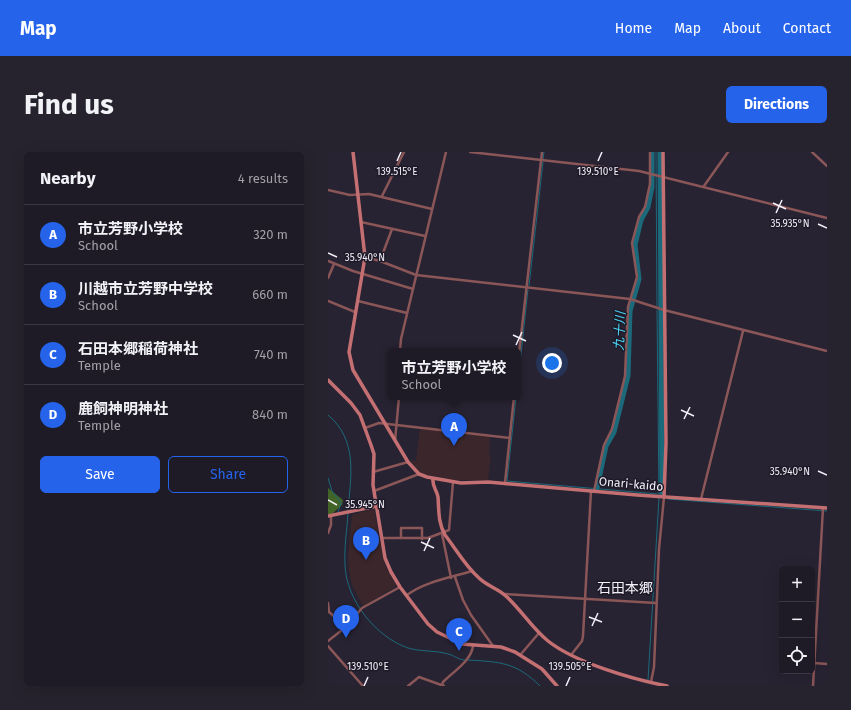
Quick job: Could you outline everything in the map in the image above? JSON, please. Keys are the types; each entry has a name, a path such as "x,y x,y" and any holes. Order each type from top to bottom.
{"street":[{"path":"353,152 365,258 349,352 350,364 395,442 408,462 419,474 374,491"},
{"path":"382,196 404,152"},
{"path":"401,348 407,313 446,152"},
{"path":"470,152 650,173 827,218"},
{"path":"520,348 542,152"},
{"path":"571,655 582,641 592,491 604,443 612,429 626,376 628,307 637,277 632,243 639,216 646,207 650,184 650,152"},
{"path":"650,684 654,666 656,603 664,497 666,443 663,152"},
{"path":"704,186 728,152"},
{"path":"812,152 827,166"},
{"path":"328,190 350,195 369,194 382,196 432,209"},
{"path":"361,222 425,236"},
{"path":"380,261 392,229"},
{"path":"365,258 380,261 416,275 630,300 827,351"},
{"path":"328,261 363,274 413,289"},
{"path":"328,278 334,264"},
{"path":"357,300 407,313"},
{"path":"328,302 355,312"},
{"path":"701,499 743,330"},
{"path":"328,380 352,403 365,428 374,454 374,491 382,538 388,565 400,587 428,624 437,632 458,642 473,646 493,646 508,649 520,654 547,673 557,686"},
{"path":"395,442 399,400"},
{"path":"505,483 514,400"},
{"path":"365,428 375,424 385,424 510,438"},
{"path":"373,472 408,462"},
{"name":"Onari-kaido","path":"419,474 434,479 453,482 505,483 824,510"},
{"path":"434,479 433,487 437,496 439,515 451,578"},
{"path":"382,538 401,537 422,539 443,533 449,528 453,482"},
{"path":"328,532 330,516 377,506"},
{"path":"815,648 824,510"},
{"path":"401,537 401,528 422,528 422,539"},
{"path":"443,533 472,571 484,582 504,594 539,633 555,646 571,655 605,668 650,684 667,686"},
{"path":"407,595 431,582 455,577 472,571"},
{"path":"455,577 471,615 493,646"},
{"path":"328,641 368,604 400,587"},
{"path":"504,594 656,603"},
{"path":"328,603 328,612 345,626"},
{"path":"520,654 539,633"},
{"path":"328,646 363,686"},
{"path":"408,686 419,677 443,685 443,682 471,654 473,646"},
{"path":"815,663 827,664"},
{"path":"813,686 814,674"}],"shaded area":[{"path":"420,429 490,437 489,455 491,455 488,480 453,480 420,473 410,460 416,461"},
{"path":"374,509 383,557 387,570 396,585 363,606 352,585 349,570 348,556 352,515"}],"green space":[{"path":"328,488 343,500 342,505 332,514 328,514"}],"waterway":[{"path":"543,159 544,152"},
{"name":"九十川","path":"597,488 606,446 614,432 628,376 630,311 639,279 635,245 641,220 648,207 652,187 652,152"},
{"path":"656,152 657,306"},
{"path":"660,152 662,494"},
{"path":"529,286 543,162"},
{"path":"521,354 528,289"},
{"path":"657,310 659,494"},
{"path":"516,400 507,481 658,494"},
{"path":"328,415 338,425 344,435 348,447 351,471 348,510"},
{"path":"328,478 332,491 341,503 338,512"},
{"path":"648,680 659,498"},
{"path":"668,499 827,511"},
{"path":"348,513 345,552 347,578 357,604 365,616 374,626 396,643 408,648 443,653 465,660"},
{"path":"468,660 507,665 523,672 540,686"}],"place":[{"name":"市立芳野小学校","path":"454,446"},
{"name":"川越市立芳野中学校","path":"366,560"},
{"name":"鹿飼神明神社","path":"346,638"},
{"name":"石田本郷稲荷神社","path":"459,651"}],"district":[{"name":"石田本郷","path":"625,588"}]}
